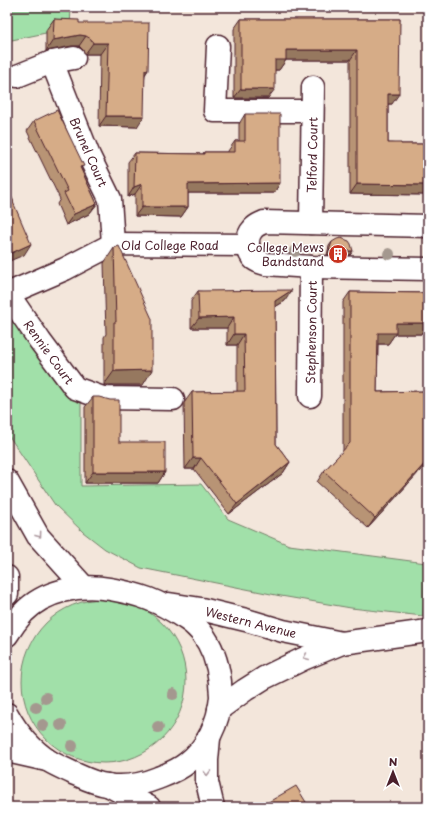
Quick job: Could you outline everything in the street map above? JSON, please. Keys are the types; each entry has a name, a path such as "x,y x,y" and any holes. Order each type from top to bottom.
{"street":[{"path":"218,46 215,111 312,111"},
{"path":"17,76 52,62 74,58"},
{"name":"Brunel Court","path":"52,62 89,156 110,199 113,244"},
{"name":"Telford Court","path":"311,223 313,87"},
{"path":"428,226 264,222 252,229 249,235 248,245 250,254 254,259 266,264 311,267 428,269"},
{"name":"Old College Road","path":"7,294 65,269 113,244 248,245"},
{"name":"Stephenson Court","path":"310,396 311,267"},
{"name":"Rennie Court","path":"7,294 40,341 76,388 103,398 172,399"},
{"path":"7,481 38,536 84,587"},
{"path":"7,577 7,594"},
{"path":"7,635 13,625 33,605 57,592 84,587 122,591 141,596 160,603 193,623 201,631 209,643 218,668 221,696 219,709 209,738 207,760 207,782 213,807"},
{"name":"Western Avenue","path":"160,603 201,609 282,631 342,643"},
{"name":"Western Avenue","path":"219,709 264,678 303,659 342,643 428,631"},
{"path":"7,714 22,736 48,760"},
{"path":"108,786 137,784 177,770 188,763 198,753 209,738"},
{"path":"7,751 48,760 89,780 108,786 149,807"}],"green space":[{"path":"7,7 71,7 70,28 7,41"},
{"path":"7,301 81,403 81,486 201,484 228,519 289,545 426,563 423,616 351,608 281,596 141,568 105,549 83,532 55,505 7,433"},
{"path":"96,599 112,599 128,602 143,609 156,617 168,629 183,657 186,681 185,697 180,712 168,733 156,745 128,760 112,763 96,763 80,760 65,753 52,745 40,733 25,705 22,689 22,673 25,657 32,642 40,629 52,617 80,602"}],"building":[{"path":"54,19 79,20 79,23 149,23 148,70 145,70 144,116 106,116 108,43 93,43 91,39 80,35 53,40"},
{"path":"241,19 400,19 399,94 388,94 388,143 428,144 428,185 357,184 357,50 286,50 286,60 275,60 275,89 241,89"},
{"path":"57,110 84,166 80,167 97,204 74,214 64,193 68,191 34,121"},
{"path":"245,114 280,114 280,183 188,184 188,207 142,207 142,184 134,187 135,153 204,154 204,152 235,152 235,141 245,141"},
{"path":"7,188 31,244 7,255"},
{"path":"341,238 349,241 353,251 329,251 332,242"},
{"path":"119,246 152,319 152,370 114,371 114,322 116,322 114,248"},
{"path":"292,290 275,301 276,444 290,462 237,504 201,458 193,458 192,392 245,391 244,334 234,334 234,317 199,318 198,291"},
{"path":"350,292 428,293 428,323 396,323 396,333 378,333 377,392 428,391 428,460 375,518 324,471 350,443"},
{"path":"93,397 119,400 119,442 165,442 165,472 93,472"},
{"path":"296,786 309,807 260,807"}],"place":[{"name":"College Mews Bandstand","path":"338,254"}]}
